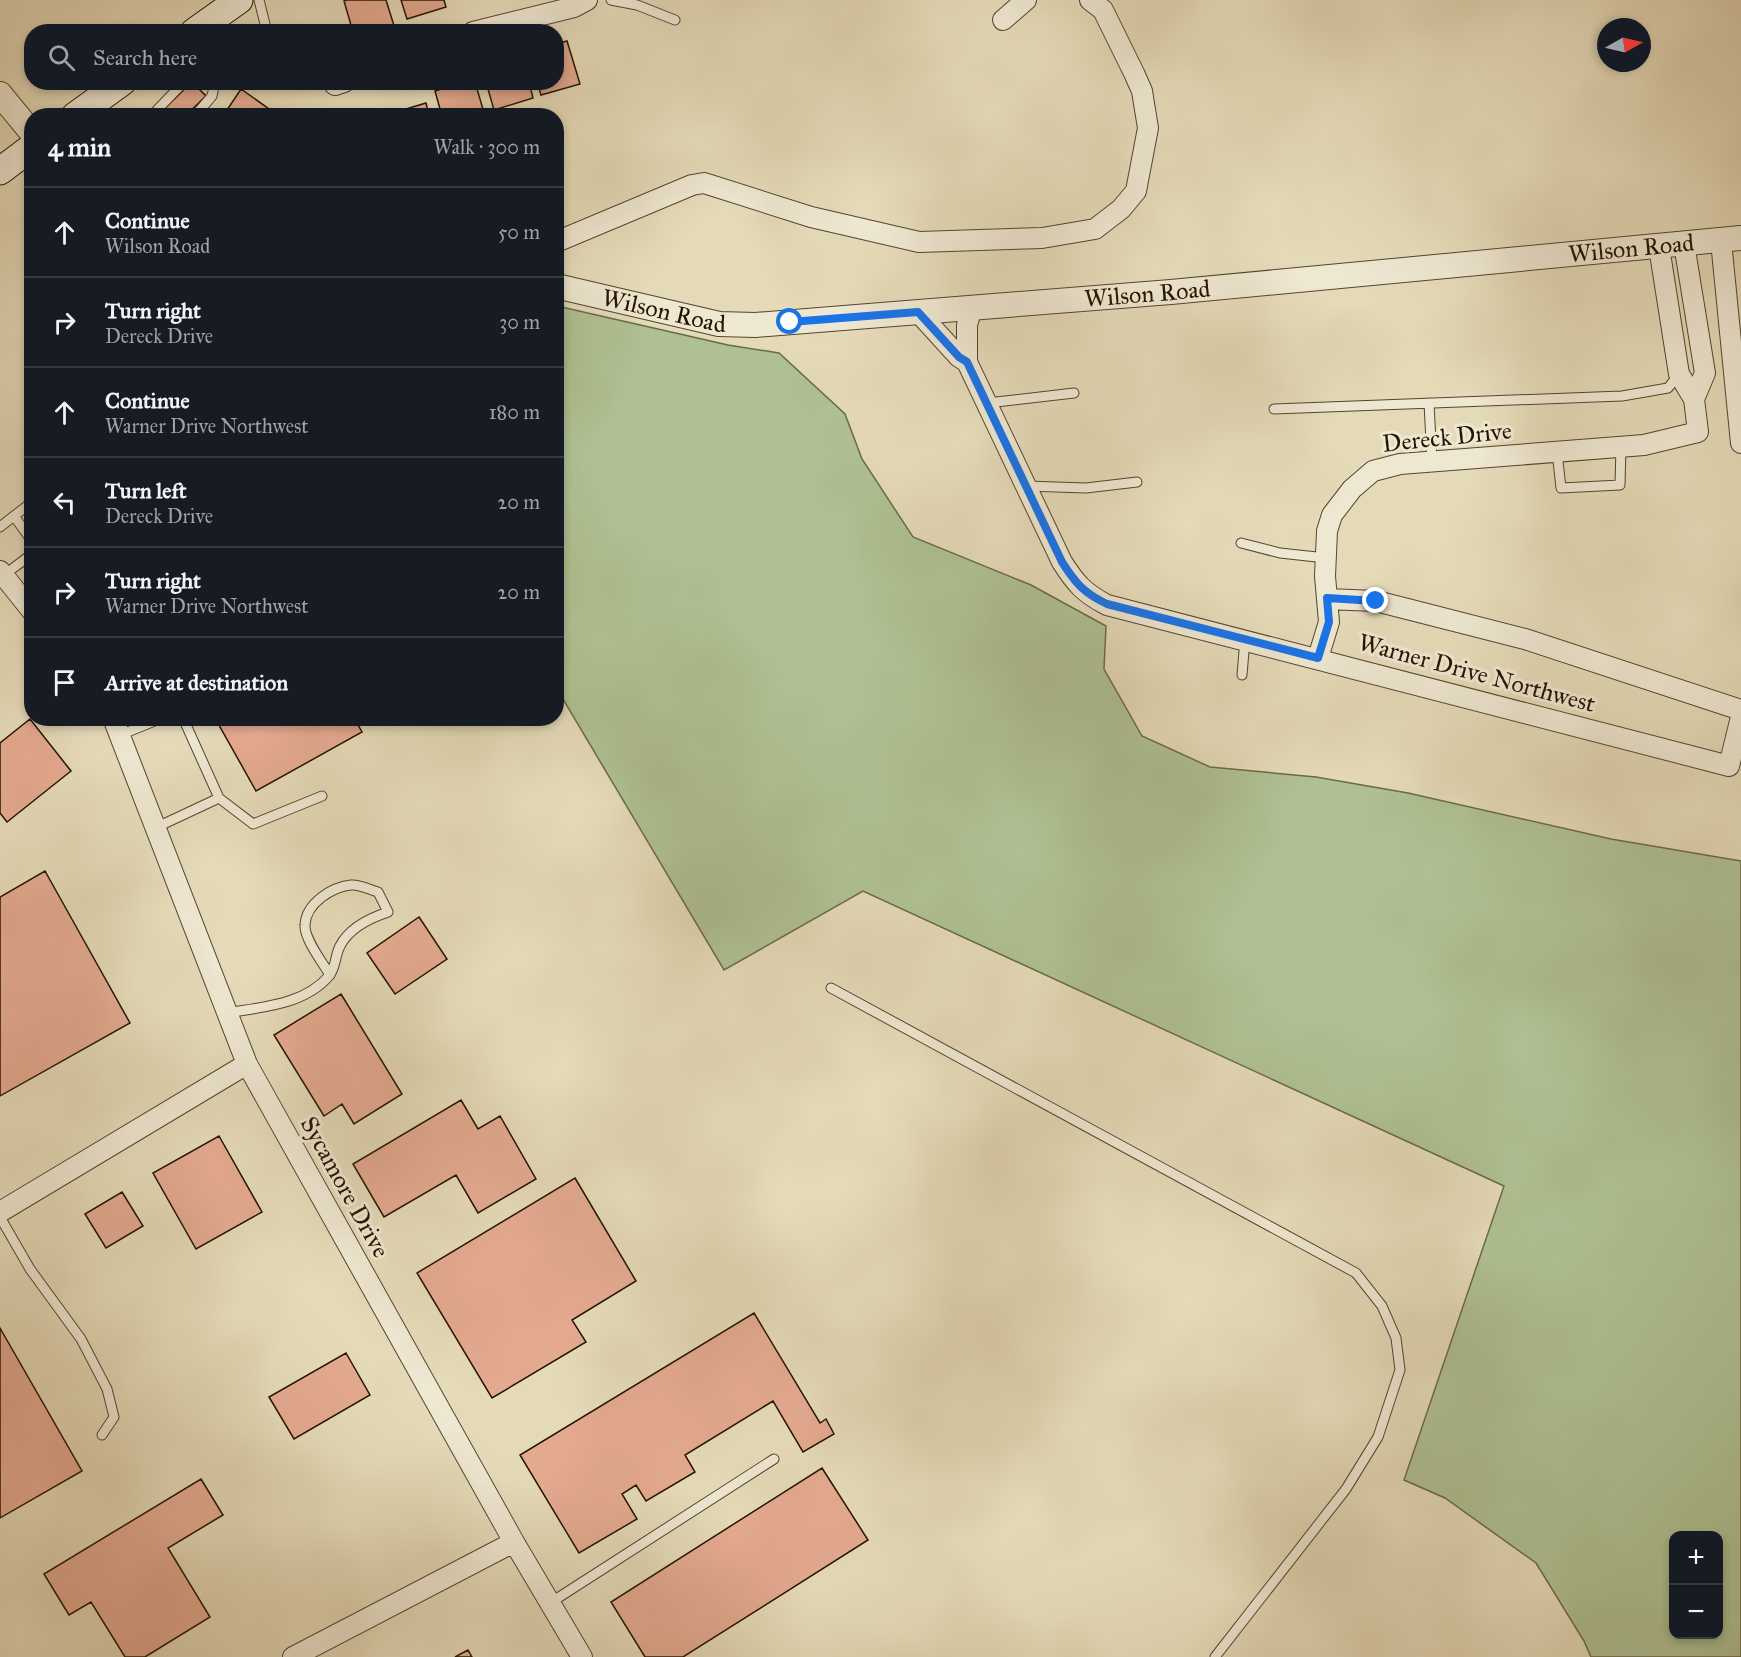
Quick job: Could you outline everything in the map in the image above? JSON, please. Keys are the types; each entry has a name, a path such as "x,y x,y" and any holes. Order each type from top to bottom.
{"main road":[{"path":"205,24 239,0"},
{"path":"86,108 111,90"},
{"path":"0,171 24,153"}],"street":[{"path":"505,24 574,7 587,0"},
{"path":"1003,20 1026,0"},
{"path":"564,240 692,184 704,183 811,217 919,242 1042,238 1095,229 1121,209 1136,191 1148,128 1142,91 1134,73 1103,10 1090,0"},
{"path":"0,94 24,123"},
{"path":"1731,239 1741,443"},
{"name":"Wilson Road","path":"564,288 719,324 755,325 1171,292 1731,239"},
{"name":"Dereck Drive","path":"1684,244 1705,373 1694,399"},
{"name":"Dereck Drive","path":"1318,658 1329,622 1326,531 1332,515 1352,489 1373,471 1400,464 1644,445 1698,432 1694,399 1680,374 1659,247"},
{"name":"Warner Drive Northwest","path":"972,308 966,344 967,362 1062,562 1075,583 1084,592 1107,604 1729,766 1741,717"},
{"path":"918,312 959,357 967,362"},
{"path":"2,573 24,601"},
{"name":"Warner Drive Northwest","path":"1327,598 1376,601 1525,639 1741,710"},
{"name":"Sycamore Drive","path":"116,727 247,1064 514,1542 582,1657"},
{"path":"0,1212 247,1064"},
{"path":"293,1657 514,1542"}],"lane":[{"path":"258,0 265,24"},
{"path":"611,0 638,5 675,20"},
{"path":"159,108 176,90"},
{"path":"202,108 212,96 213,90"},
{"path":"1274,409 1622,396 1668,388 1680,374"},
{"path":"987,403 1074,393"},
{"path":"1429,403 1432,462"},
{"path":"1557,452 1561,488 1620,484 1621,447"},
{"path":"1026,486 1086,488 1137,482"},
{"path":"0,527 24,508"},
{"path":"14,516 24,530"},
{"path":"1241,543 1280,552 1326,558"},
{"path":"2,573 24,559"},
{"path":"1242,675 1245,639"},
{"path":"187,726 219,798 253,824 322,796"},
{"path":"155,828 219,798"},
{"path":"227,1013 268,1006 305,996 330,975 340,945 364,921 388,912 378,892 354,885 331,889 312,907 305,925 313,950 330,975"},
{"path":"831,988 1356,1273 1382,1306 1396,1338 1400,1370 1378,1437 1346,1490 1215,1657"},
{"path":"0,1217 30,1269 81,1339 107,1389 114,1417 102,1436"},
{"path":"550,1603 774,1459"}],"green space":[{"path":"564,308 728,345 779,353 845,414 862,459 913,537 1031,585 1106,626 1104,669 1142,736 1210,767 1316,777 1408,793 1611,839 1741,861 1741,1657 1591,1657 1584,1641 1536,1563 1445,1498 1404,1480 1504,1186 863,891 724,970 564,701"}],"building":[{"path":"386,0 394,24 351,24 344,1"},
{"path":"401,0 444,0 446,7 407,19"},
{"path":"567,41 580,84 564,89 564,42"},
{"path":"184,90 200,90 206,96 193,108 165,108"},
{"path":"242,90 268,108 228,108"},
{"path":"477,90 483,108 440,108 435,91"},
{"path":"488,90 531,90 533,98 493,108"},
{"path":"539,90 559,90 541,95"},
{"path":"426,103 427,108 409,108"},
{"path":"24,724 24,726 36,726 71,771 7,822 0,813 0,743"},
{"path":"219,726 359,726 362,732 256,791"},
{"path":"45,871 130,1023 0,1096 0,897"},
{"path":"419,917 447,959 395,994 367,953"},
{"path":"341,994 402,1094 354,1124 342,1104 324,1116 274,1035"},
{"path":"461,1100 478,1129 500,1116 536,1179 478,1213 456,1175 384,1217 353,1164"},
{"path":"219,1136 262,1212 196,1249 153,1173"},
{"path":"575,1178 636,1281 572,1320 586,1342 492,1398 417,1273"},
{"path":"122,1192 143,1226 106,1248 85,1214"},
{"path":"754,1313 820,1423 826,1419 834,1434 803,1452 773,1401 685,1455 695,1472 646,1501 636,1485 622,1494 637,1519 579,1553 520,1455"},
{"path":"0,1328 82,1471 0,1518"},
{"path":"346,1353 370,1395 294,1439 269,1397"},
{"path":"822,1468 868,1540 683,1657 645,1657 611,1602"},
{"path":"201,1479 223,1515 168,1548 210,1617 145,1657 125,1657 91,1602 69,1615 44,1574"},
{"path":"468,1650 472,1657 455,1657"}],"route":[{"path":"790,322 918,312 959,357 967,362 1062,562 1075,583 1092,597 1107,604 1318,658 1329,622 1327,598 1376,601"}]}
